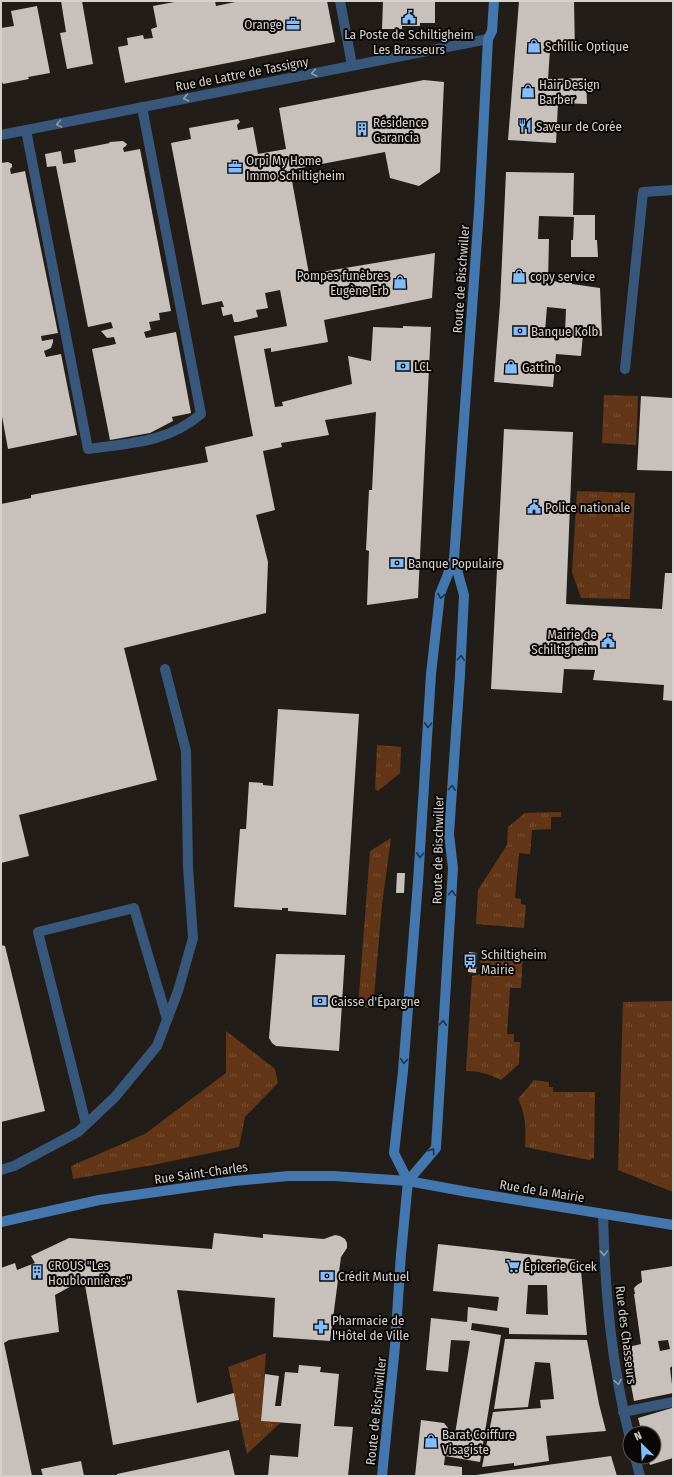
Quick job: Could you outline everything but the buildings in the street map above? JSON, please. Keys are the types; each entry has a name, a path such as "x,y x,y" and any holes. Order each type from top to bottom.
{"main road":[{"name":"Route de Bischwiller","path":"382,1476 395,1346 401,1254 408,1181 394,1153 403,1071 418,882 433,643 439,610 440,594 454,559 479,211 488,39 492,31 494,1"},
{"name":"Route de Bischwiller","path":"408,1181 436,1148 453,868 449,834 464,594 454,559"},
{"name":"Rue Saint-Charles","path":"1,1222 99,1200 257,1179 307,1176 408,1181"},
{"name":"Rue de la Mairie","path":"408,1181 673,1225"}],"street":[{"path":"340,1 352,65"},
{"name":"Rue de Lattre de Tassigny","path":"1,135 488,39"},
{"path":"26,130 88,449 143,442 164,436 189,424 201,414 142,107"},
{"path":"626,369 643,192 673,190"},
{"path":"1,1170 14,1166 78,1132 115,1097 156,1046 178,991 193,938 188,867 186,751 165,670"},
{"path":"86,1124 38,932 134,908 167,1019"},
{"name":"Rue des Chasseurs","path":"603,1214 604,1270 610,1326 623,1412 626,1425"},
{"path":"623,1412 673,1402"},
{"path":"637,1465 640,1476"}],"green space":[{"path":"604,395 638,396 636,445 602,443"},
{"path":"577,491 635,493 630,599 581,598 572,572"},
{"path":"377,745 401,747 400,773 378,791 375,789"},
{"path":"561,812 561,817 551,817 551,829 532,830 530,854 519,853 515,898 521,899 521,904 526,905 524,928 476,924 478,890 507,845 508,827 525,813"},
{"path":"391,838 382,905 373,1008 358,1007 370,851"},
{"path":"481,950 523,954 521,988 510,988 507,1034 514,1034 514,1042 520,1042 519,1064 501,1080 484,1073 466,1071 472,976 480,974"},
{"path":"672,1001 673,1192 618,1170 623,1002"},
{"path":"226,1031 275,1069 278,1083 245,1117 239,1147 153,1165 73,1179 71,1166 145,1134 226,1073"},
{"path":"534,1080 549,1082 549,1087 553,1087 553,1092 595,1092 594,1158 589,1160 525,1147 525,1122 523,1110 518,1099"},
{"path":"266,1353 261,1421 280,1423 247,1454 228,1367"}],"place":[{"name":"La Poste de Schiltigheim Les Brasseurs","path":"409,17"},
{"name":"Orange","path":"293,24"},
{"name":"Schillic Optique","path":"534,46"},
{"name":"Hair Design Barber","path":"528,91"},
{"name":"Saveur de Corée","path":"525,126"},
{"name":"Résidence Garancia","path":"362,129"},
{"name":"Orpi My Home Immo Schiltigheim","path":"235,167"},
{"name":"copy service","path":"519,276"},
{"name":"Pompes funèbres Eugène Erb","path":"400,282"},
{"name":"Banque Kolb","path":"520,331"},
{"name":"LCL","path":"403,366"},
{"name":"Gattino","path":"511,367"},
{"name":"Police nationale","path":"534,507"},
{"name":"Banque Populaire","path":"397,563"},
{"name":"Mairie de Schiltigheim","path":"608,641"},
{"name":"Schiltigheim Mairie","path":"470,961"},
{"name":"Caisse d'Épargne","path":"320,1001"},
{"name":"Épicerie Cicek","path":"513,1266"},
{"name":"CROUS \"Les Houblonnières\"","path":"37,1272"},
{"name":"Crédit Mutuel","path":"327,1276"},
{"name":"Pharmacie de l'Hôtel de Ville","path":"321,1327"},
{"name":"Barat Coiffure Visagiste","path":"431,1441"}]}
